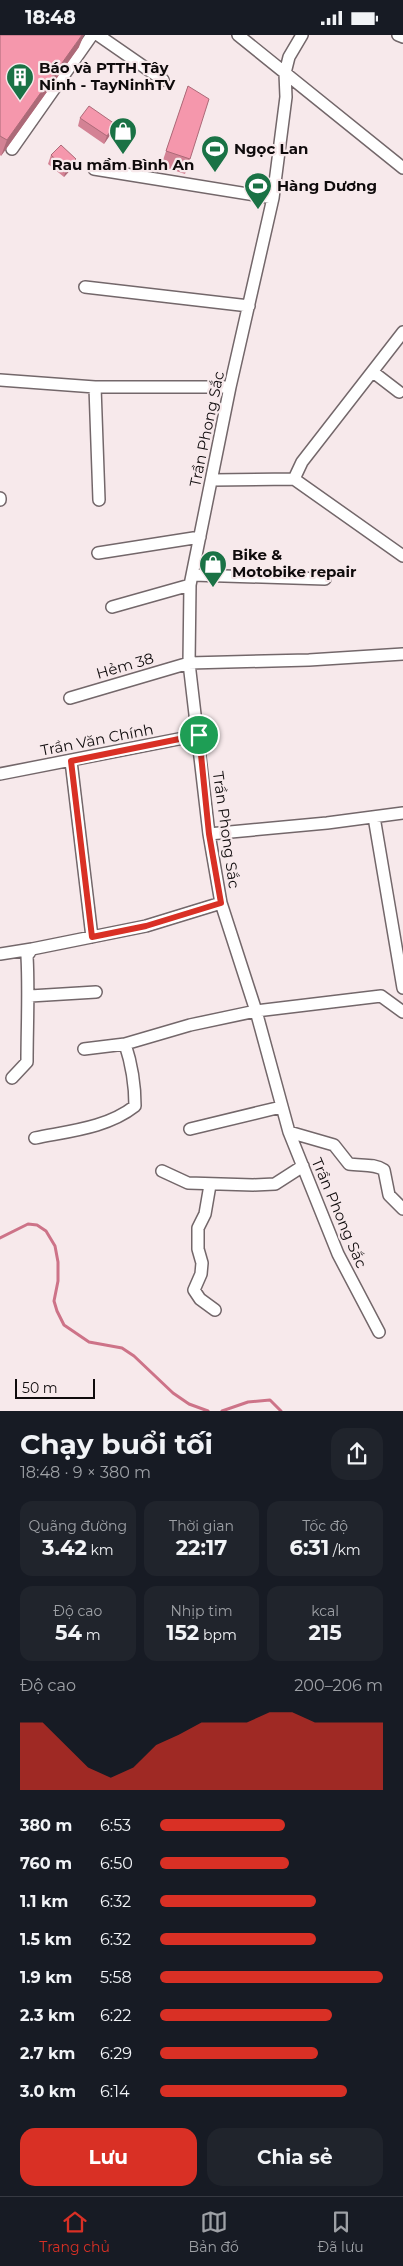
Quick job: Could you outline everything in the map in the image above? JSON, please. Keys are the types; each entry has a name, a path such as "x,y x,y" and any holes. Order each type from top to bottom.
{"street":[{"path":"12,149 92,35"},
{"path":"98,35 163,79"},
{"path":"238,35 403,168"},
{"path":"284,73 289,57 302,35"},
{"path":"398,35 403,37"},
{"name":"Trần Phong Sắc","path":"284,73 286,97 273,198 230,387 191,580 189,663 199,735 209,834 221,903 256,1011 289,1132 338,1255 379,1332"},
{"path":"94,169 273,198"},
{"path":"85,287 249,305"},
{"path":"294,479 302,463 403,332"},
{"path":"373,372 402,392"},
{"path":"0,381 95,387 230,387"},
{"path":"95,387 99,500"},
{"path":"212,480 294,479 403,556"},
{"path":"98,553 200,537"},
{"path":"112,607 191,580 325,579"},
{"name":"Hẻm 38","path":"70,698 189,663 309,660 403,654"},
{"name":"Trần Văn Chính","path":"0,773 71,761 199,735"},
{"path":"71,761 92,937"},
{"path":"209,834 403,813"},
{"path":"84,1049 125,1044 190,1025 256,1011 381,996 403,990 374,817"},
{"path":"0,954 146,926 221,903"},
{"path":"12,1078 27,1062 27,1011 30,996 27,956 32,949"},
{"path":"30,996 96,991"},
{"path":"381,996 403,1012"},
{"path":"34,1138 108,1122 122,1116 135,1106 135,1086 125,1044"},
{"path":"190,1129 281,1107"},
{"path":"289,1132 334,1145 349,1164 362,1166 376,1165 384,1170 389,1195 403,1209"},
{"path":"162,1171 188,1183 210,1185 275,1184 303,1166"},
{"path":"210,1185 205,1214 198,1228 198,1249 202,1263 201,1274 194,1289 200,1299 215,1310"}],"building":[{"name":"Báo và PTTH Tây Ninh - TayNinhTV","path":"0,35 82,35 7,140 0,136"},
{"path":"188,86 209,99 190,159 166,151"},
{"path":"89,106 115,124 107,136 80,118"},
{"path":"61,145 76,159 66,169 51,155"}],"waterway":[{"path":"0,1238 28,1224 37,1225 46,1231 55,1246 58,1262 58,1281 54,1301 64,1325 89,1342 122,1348 134,1356 173,1393 189,1404 208,1411"},
{"path":"222,1411 248,1402 270,1400 281,1411"}],"place":[{"name":"Báo và PTTH Tây Ninh - TayNinhTV","path":"20,101"},
{"name":"Rau mầm Bình An","path":"123,155"},
{"name":"Ngọc Lan","path":"215,173"},
{"name":"Hàng Dương","path":"258,210"},
{"name":"Bike & Motobike repair","path":"213,588"}],"route":[{"path":"199,735 209,834 221,903 146,926 92,937 71,761 199,735"}]}
